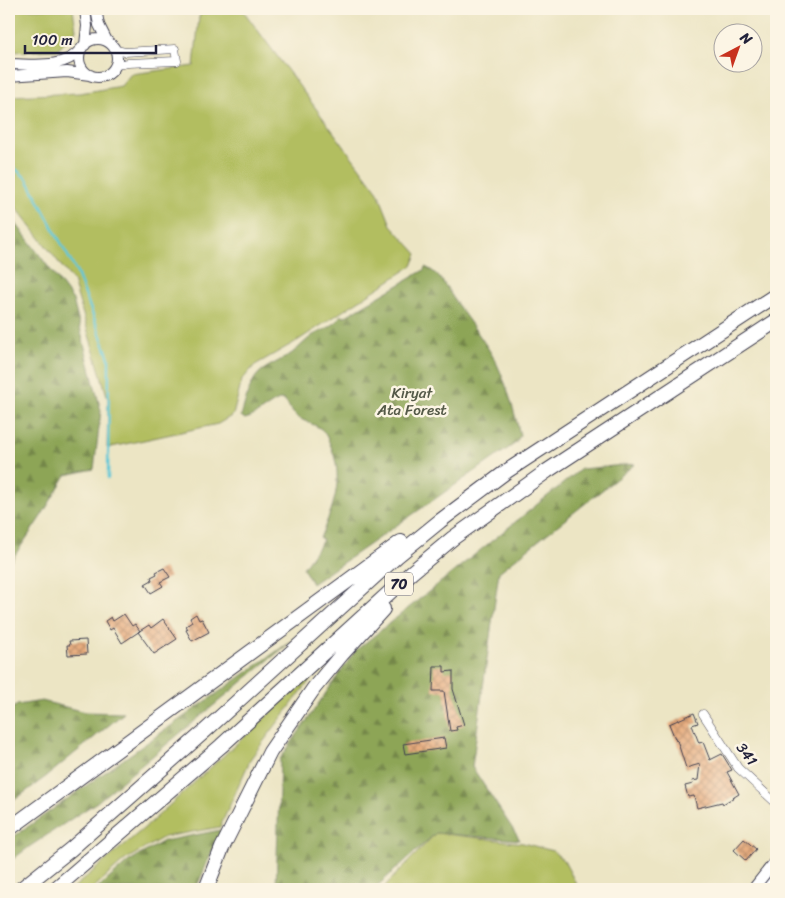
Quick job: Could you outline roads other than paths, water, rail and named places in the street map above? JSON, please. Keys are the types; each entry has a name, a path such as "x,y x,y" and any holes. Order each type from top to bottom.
{"highway":[{"name":"70","path":"20,889 71,848 206,730 397,556 459,506 534,453 776,295"},
{"name":"70","path":"56,889 221,746 412,572 485,514 540,475 776,322"},
{"path":"9,829 287,627 382,555 534,453"},
{"path":"206,889 222,848 270,752 314,688 342,654 398,593 485,514"}],"street":[{"path":"85,9 87,26 80,54 82,67 91,75"},
{"path":"9,76 67,72 104,76 110,74 116,65 118,56 116,50 107,41 99,25 96,9"},
{"path":"9,64 64,63 92,40 107,41"},
{"path":"116,50 125,52 175,49 176,60 116,65"},
{"name":"341","path":"703,714 738,768 776,803"},
{"path":"753,889 776,860"},
{"path":"767,889 776,878"}],"waterway":[{"path":"9,163 27,179 77,273 109,358 108,478"}],"park label":[{"name":"Kiryat Ata Forest","path":"412,402"}]}
